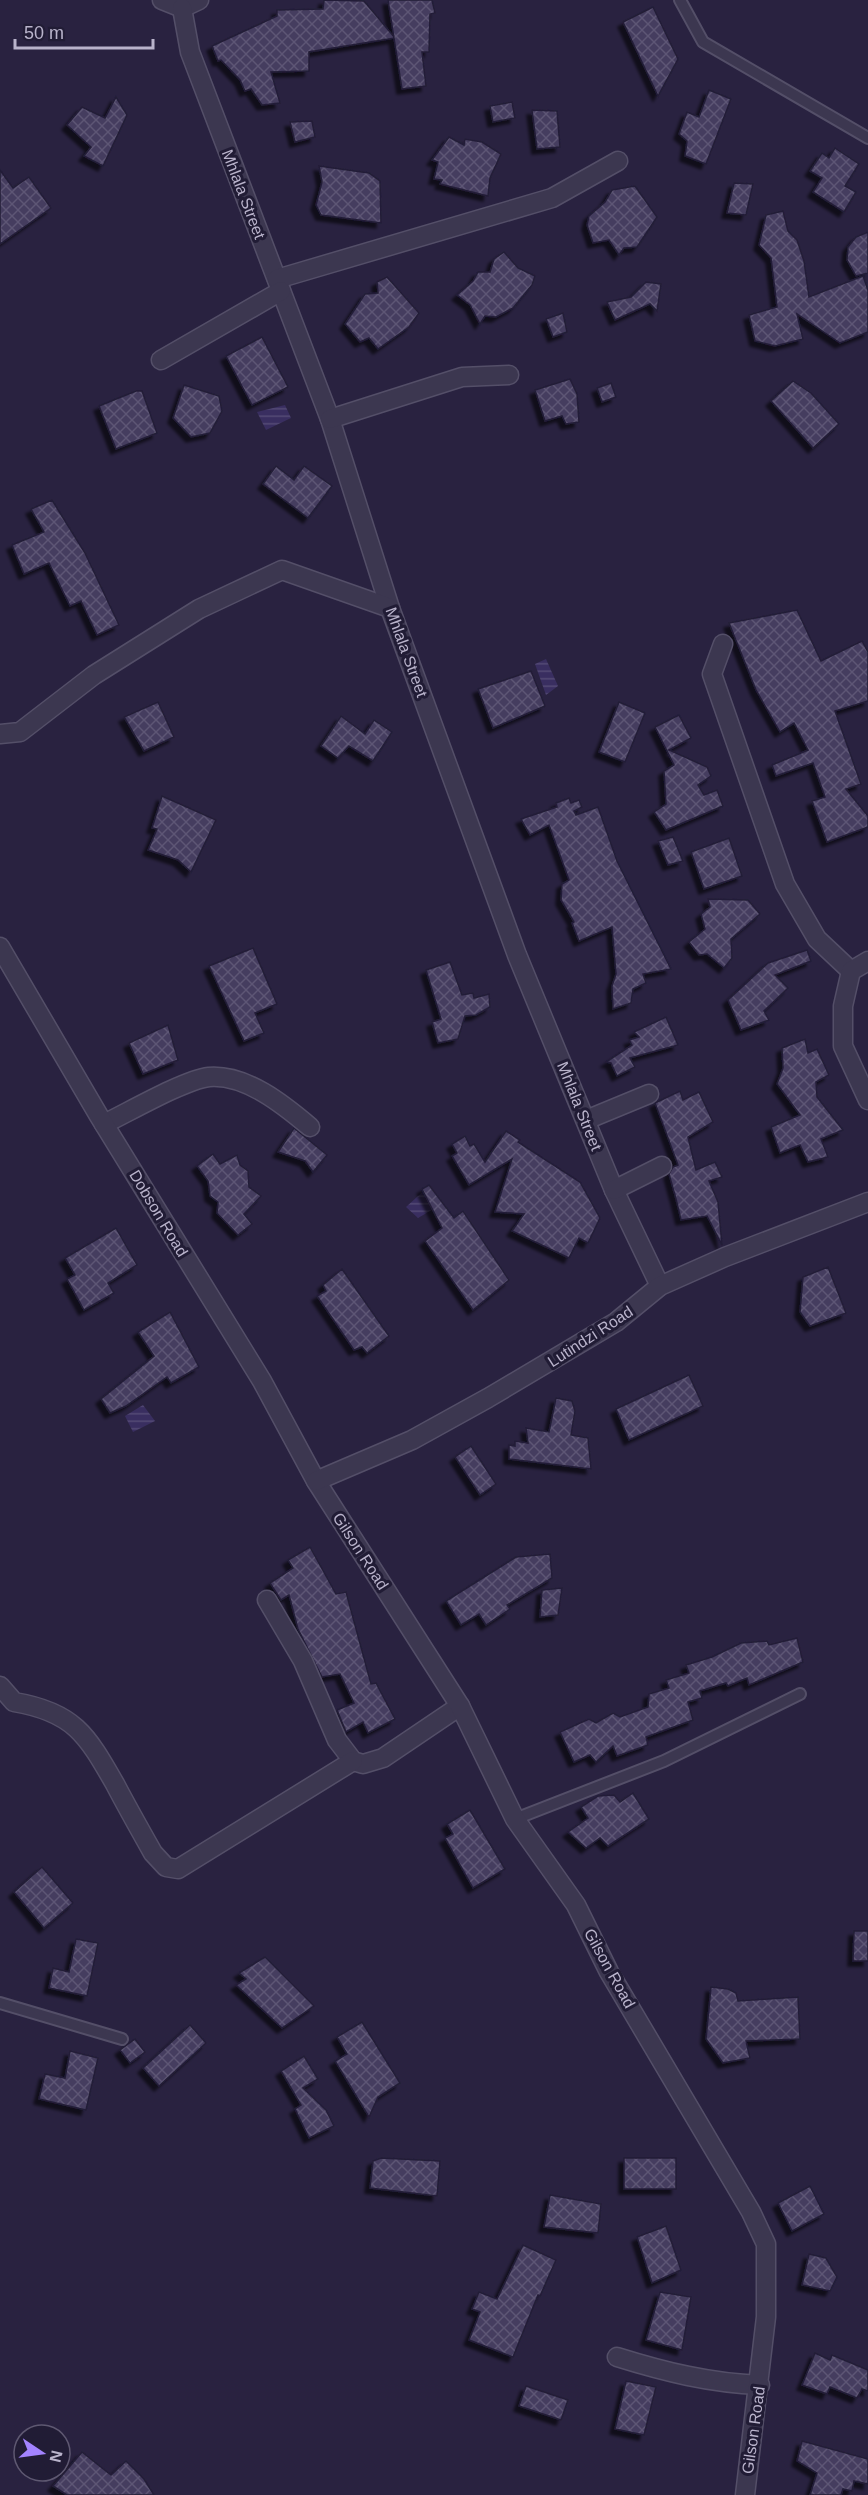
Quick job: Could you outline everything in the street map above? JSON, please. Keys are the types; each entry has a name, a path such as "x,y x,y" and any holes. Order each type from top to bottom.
{"street":[{"path":"162,0 191,4"},
{"name":"Mhlala Street","path":"191,4 190,52 330,419 390,608 517,955 614,1190 660,1286"},
{"path":"161,360 279,285 552,198 618,161"},
{"path":"330,419 462,377 509,375"},
{"path":"0,734 20,732 94,675 199,609 282,570 390,608"},
{"path":"723,644 712,674 786,884 817,939 850,971"},
{"name":"Dobson Road","path":"0,947 104,1124 262,1381 316,1481"},
{"path":"868,961 850,971 843,1006 843,1046 868,1100"},
{"path":"104,1124 174,1089 209,1077 229,1080 276,1098 310,1127"},
{"path":"586,1120 649,1094"},
{"path":"614,1190 662,1166"},
{"name":"Lutindzi Road","path":"316,1481 412,1440 488,1398 616,1322 660,1286 725,1257 868,1202"},
{"name":"Gilson Road","path":"316,1481 460,1706 515,1820 576,1905 609,1972 745,2202 766,2244 766,2317 760,2385 745,2495"},
{"path":"267,1600 303,1661 337,1740 353,1761 363,1764 383,1758 460,1706"},
{"path":"0,1686 14,1702 37,1706 58,1715 76,1726 91,1742 153,1852 166,1867 178,1869 353,1761"},
{"path":"617,2356 668,2373 723,2383 760,2385"}],"lane":[{"path":"680,0 704,42 868,138"},
{"path":"515,1820 664,1761 800,1694"},
{"path":"0,2003 122,2039"}],"shaded area":[{"path":"285,405 291,418 266,430 257,412"},
{"path":"546,659 558,686 546,695 535,664"},
{"path":"428,1187 442,1204 418,1218 406,1207"},
{"path":"143,1405 155,1421 133,1432 125,1416"}],"building":[{"path":"324,0 364,1 395,38 309,52 309,71 271,72 280,103 262,105 251,89 245,91 240,80 221,60 218,61 212,46 277,16 277,10 323,9"},
{"path":"388,0 432,0 435,13 430,14 429,52 422,52 426,86 402,89"},
{"path":"653,7 678,59 658,96 623,22"},
{"path":"709,90 731,99 706,164 685,156 687,141 679,134 687,112 699,117"},
{"path":"116,97 127,115 103,166 84,156 91,147 67,125 82,107 105,118"},
{"path":"512,102 515,118 493,122 490,106"},
{"path":"532,110 557,111 560,147 537,149"},
{"path":"312,121 315,137 295,142 290,122"},
{"path":"449,137 464,145 465,139 482,142 501,154 490,178 488,196 440,184 442,180 434,179 438,162 432,160"},
{"path":"835,148 859,164 845,186 856,192 844,212 813,192 822,178 810,171 822,153 829,158"},
{"path":"319,166 369,173 380,181 381,223 321,215 316,205 322,182"},
{"path":"0,170 13,188 29,177 51,208 0,244"},
{"path":"734,183 753,184 746,215 727,213"},
{"path":"635,186 657,217 637,247 624,248 619,255 609,240 593,243 587,225 589,216 605,202 612,190"},
{"path":"783,211 788,231 797,240 804,261 809,297 863,276 868,290 868,332 840,343 797,314 803,339 775,346 755,341 749,315 777,307 771,258 759,245 766,215"},
{"path":"868,232 868,273 856,276 847,260 848,247 856,237"},
{"path":"504,252 518,268 535,276 532,285 513,308 496,317 485,316 480,324 470,305 457,295 473,281 478,272 490,272 494,259"},
{"path":"387,277 419,313 409,327 378,349 369,338 360,342 345,324 365,294 378,293 377,282"},
{"path":"646,282 661,284 657,311 650,304 615,320 607,302 631,297"},
{"path":"563,313 567,332 553,337 546,319"},
{"path":"262,337 288,387 252,405 226,356"},
{"path":"570,379 577,394 579,422 566,424 562,416 545,421 535,390"},
{"path":"793,381 811,393 839,424 813,448 771,401"},
{"path":"611,383 616,397 602,402 597,388"},
{"path":"184,385 219,396 222,411 210,433 191,437 173,418"},
{"path":"136,391 142,391 157,433 116,449 99,406"},
{"path":"276,466 294,480 304,466 332,486 308,518 263,484"},
{"path":"52,500 85,553 119,625 97,635 81,601 70,606 49,563 24,574 12,545 44,532 31,509"},
{"path":"797,610 821,661 862,641 868,652 868,701 835,711 861,784 846,789 868,816 868,827 827,842 812,801 825,797 813,763 776,776 772,765 808,750 794,723 780,732 756,690 729,623"},
{"path":"531,671 545,706 493,728 478,689"},
{"path":"158,702 174,737 144,751 124,717"},
{"path":"619,702 645,713 625,762 599,752"},
{"path":"679,715 691,738 669,750 707,767 711,776 698,785 704,795 717,790 723,806 666,830 654,812 666,804 664,771 674,765 655,727"},
{"path":"341,716 365,734 374,720 392,732 373,761 349,746 338,758 321,746"},
{"path":"162,796 216,820 191,872 178,860 148,850 157,829 152,828"},
{"path":"569,798 571,803 579,800 582,807 574,811 576,815 598,807 617,861 671,969 643,974 646,983 633,989 631,1003 613,1009 612,986 616,974 612,927 579,941 572,923 574,922 561,900 562,884 569,880 549,825 530,835 521,819 557,807 556,803"},
{"path":"673,837 683,861 668,865 658,841"},
{"path":"729,838 742,876 704,889 691,852"},
{"path":"708,899 748,900 760,914 731,939 732,958 724,968 707,954 699,955 689,942 705,929 701,914 710,907"},
{"path":"253,948 277,1004 255,1013 264,1033 244,1041 209,966"},
{"path":"807,950 811,961 775,975 788,988 764,1011 769,1020 741,1030 728,1000 768,963"},
{"path":"450,962 462,995 473,993 474,998 489,994 490,1007 476,1015 465,1016 458,1039 438,1043 432,1022 441,1019 426,970"},
{"path":"666,1017 678,1045 630,1058 635,1067 617,1076 611,1063 606,1062 632,1045 629,1040 639,1037 634,1032"},
{"path":"168,1025 178,1060 143,1074 129,1043"},
{"path":"805,1039 808,1053 817,1049 829,1075 816,1082 817,1097 843,1130 821,1139 828,1157 808,1162 800,1145 780,1153 771,1127 800,1115 777,1084 783,1068 782,1048"},
{"path":"680,1091 683,1100 699,1092 713,1122 688,1137 696,1170 715,1162 722,1177 709,1181 718,1202 722,1245 707,1216 681,1220 669,1174 673,1167 678,1165 655,1103"},
{"path":"294,1128 327,1155 313,1172 305,1161 278,1152"},
{"path":"506,1131 520,1140 518,1142 580,1182 600,1218 588,1243 579,1238 569,1258 512,1231 524,1214 495,1212 512,1159 469,1185 452,1156 457,1153 452,1144 465,1136 470,1146 474,1144 485,1162"},
{"path":"213,1154 220,1164 237,1155 240,1165 248,1171 249,1187 261,1196 244,1214 252,1224 238,1235 217,1213 218,1202 210,1196 208,1181 197,1166"},
{"path":"429,1185 454,1218 463,1211 509,1280 473,1310 425,1241 442,1228 422,1189"},
{"path":"116,1228 137,1265 108,1283 114,1293 84,1310 67,1279 75,1275 65,1258"},
{"path":"828,1267 846,1313 810,1326 800,1312 803,1277"},
{"path":"342,1269 389,1336 367,1353 362,1347 354,1350 317,1296 326,1291 323,1285"},
{"path":"170,1312 199,1367 171,1383 167,1377 126,1406 110,1413 101,1399 154,1356 138,1332"},
{"path":"689,1375 703,1406 629,1440 616,1409"},
{"path":"556,1398 572,1401 575,1411 571,1435 588,1438 591,1469 509,1459 509,1445 515,1446 515,1441 528,1443 526,1428 549,1432"},
{"path":"471,1446 496,1484 480,1495 455,1457"},
{"path":"310,1547 336,1594 346,1592 371,1684 376,1683 395,1719 368,1733 363,1722 346,1732 337,1710 354,1703 340,1674 322,1677 298,1629 289,1595 281,1600 270,1583 293,1568 288,1560"},
{"path":"550,1554 552,1578 507,1605 510,1609 486,1625 479,1614 461,1625 446,1601 516,1557"},
{"path":"562,1588 558,1615 540,1617 542,1590"},
{"path":"797,1638 803,1662 749,1685 747,1678 728,1686 726,1683 700,1691 702,1698 688,1702 693,1720 646,1737 648,1745 617,1756 613,1746 596,1762 590,1755 574,1762 560,1732 589,1719 596,1723 613,1713 620,1717 648,1707 649,1694 669,1688 666,1680 689,1673 686,1665 712,1657 741,1643 767,1641 769,1645"},
{"path":"633,1793 649,1819 608,1846 600,1838 586,1848 568,1832 588,1818 581,1807 598,1796 614,1795 620,1802"},
{"path":"470,1810 505,1869 473,1888 445,1838 453,1834 447,1824"},
{"path":"42,1867 73,1903 44,1928 14,1892"},
{"path":"854,1931 868,1931 868,1961 853,1961"},
{"path":"76,1939 98,1943 87,1996 49,1988 53,1968 69,1972"},
{"path":"265,1957 314,2006 282,2028 236,1985 246,1979 239,1973"},
{"path":"711,1987 728,1989 736,1993 738,2001 798,1997 800,2039 746,2041 750,2058 723,2063 706,2039"},
{"path":"362,2022 400,2083 378,2097 369,2117 335,2061 347,2054 337,2037"},
{"path":"190,2025 206,2043 159,2086 143,2068"},
{"path":"135,2039 145,2052 130,2063 120,2050"},
{"path":"70,2051 98,2058 86,2110 39,2099 45,2074 65,2078"},
{"path":"304,2056 318,2079 303,2088 326,2110 334,2126 309,2138 295,2109 301,2105 281,2071"},
{"path":"381,2158 440,2161 437,2196 370,2188 373,2161"},
{"path":"624,2158 676,2158 676,2189 624,2189"},
{"path":"810,2186 824,2214 792,2231 778,2203"},
{"path":"550,2195 601,2204 598,2233 544,2227"},
{"path":"666,2226 681,2270 652,2283 637,2237"},
{"path":"523,2245 556,2260 540,2296 538,2295 513,2357 469,2340 480,2312 472,2309 479,2292 497,2299"},
{"path":"809,2254 826,2258 837,2277 830,2291 802,2285"},
{"path":"660,2292 691,2297 682,2350 646,2340"},
{"path":"815,2353 830,2360 832,2355 868,2370 868,2391 862,2389 857,2398 830,2387 827,2394 802,2385"},
{"path":"626,2381 656,2387 644,2435 615,2429"},
{"path":"526,2386 568,2400 561,2420 519,2406"},
{"path":"802,2441 868,2459 868,2484 854,2481 852,2491 843,2489 841,2495 810,2495 817,2473 797,2461"},
{"path":"82,2452 111,2475 126,2461 144,2479 154,2495 67,2495 53,2486 56,2483 72,2483 72,2464"}]}
